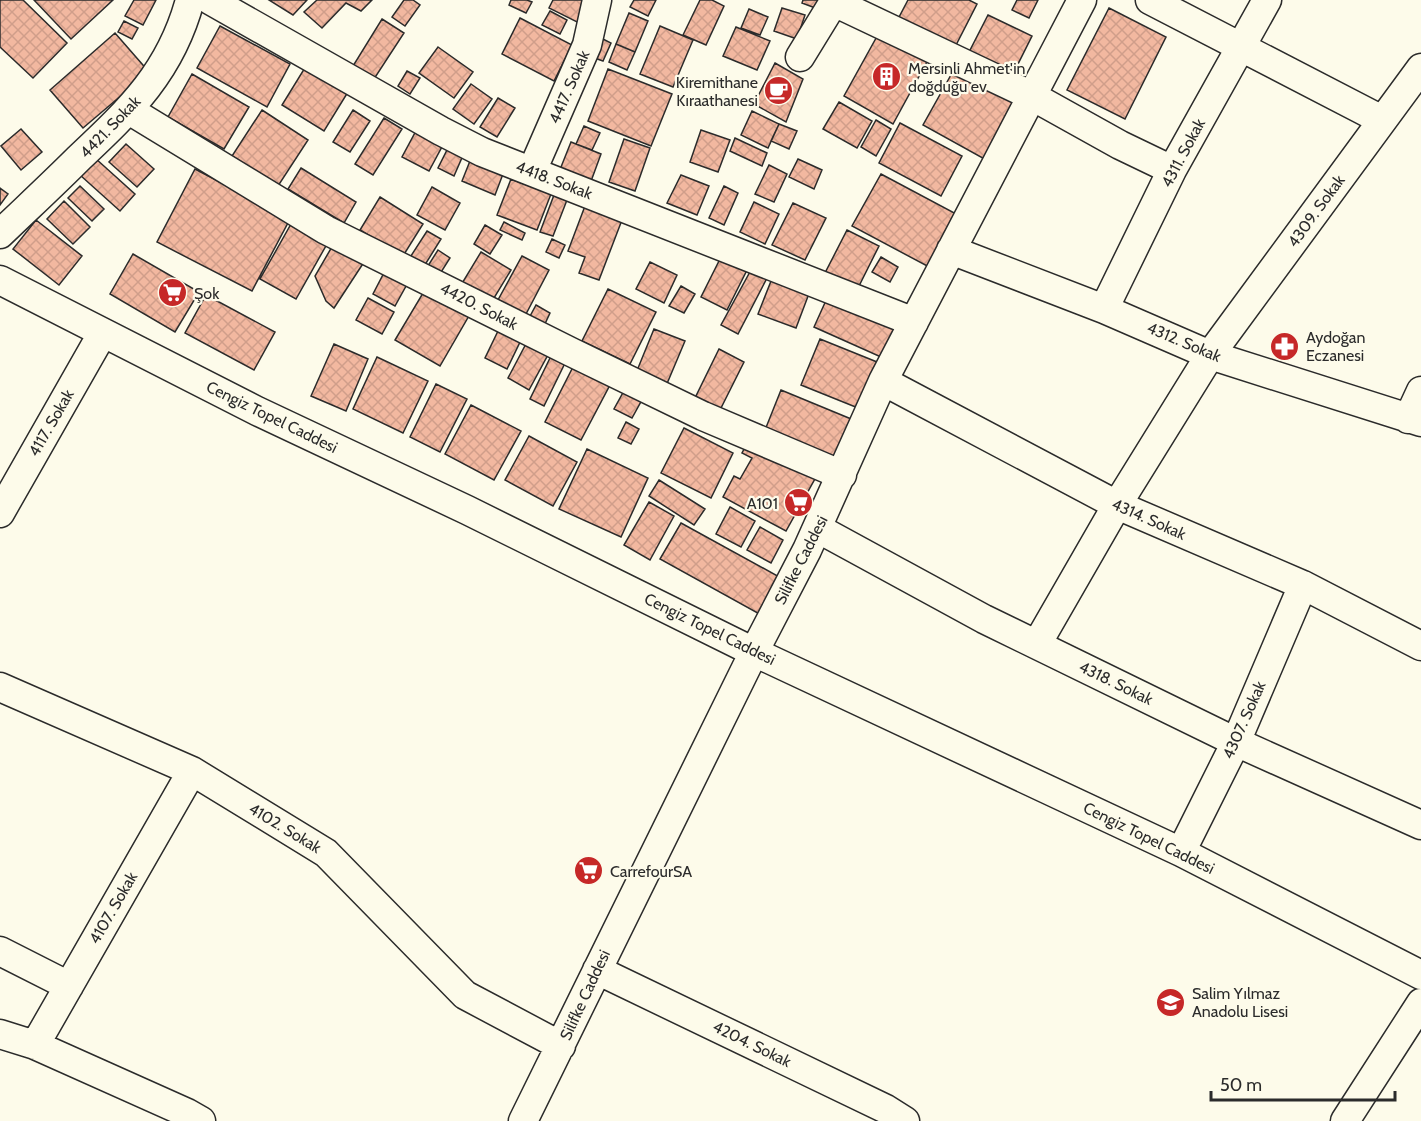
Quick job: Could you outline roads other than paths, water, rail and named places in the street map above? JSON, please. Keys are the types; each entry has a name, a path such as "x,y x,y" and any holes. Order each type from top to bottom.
{"street":[{"name":"4421. Sokak","path":"0,234 129,110 156,77 173,47 190,0"},
{"name":"4418. Sokak","path":"210,0 482,152 914,322"},
{"name":"4417. Sokak","path":"532,171 588,45 597,0"},
{"name":"Silifke Caddesi","path":"523,1121 817,528 883,381 1082,0"},
{"path":"1150,0 1382,120"},
{"name":"4311. Sokak","path":"1104,309 1172,170 1267,0"},
{"path":"800,57 835,1 1032,96 1120,145 1172,170"},
{"name":"4309. Sokak","path":"1037,644 1117,506 1210,355 1382,120 1418,78"},
{"name":"4420. Sokak","path":"129,110 326,230 693,411 842,475"},
{"name":"4312. Sokak","path":"951,250 1104,309 1210,355 1414,421"},
{"name":"Cengiz Topel Caddesi","path":"0,280 257,411 468,510 754,652 1181,852 1421,975"},
{"name":"4117. Sokak","path":"0,513 102,334"},
{"name":"4314. Sokak","path":"883,381 1117,506 1303,585 1421,646"},
{"path":"1414,421 1421,391"},
{"name":"4318. Sokak","path":"817,528 984,619 1236,742 1421,825"},
{"name":"4307. Sokak","path":"1181,852 1236,742 1303,585"},
{"name":"4102. Sokak","path":"1,688 192,771 327,853 465,995 561,1046"},
{"name":"4107. Sokak","path":"35,1045 192,771"},
{"path":"0,951 69,986"},
{"name":"4204. Sokak","path":"597,970 890,1117"},
{"path":"1345,1121 1421,1003"},
{"path":"0,1034 35,1045 191,1118"}],"place":[{"name":"Mersinli Ahmet'in doğduğu ev","path":"887,77"},
{"name":"Kiremithane Kıraathanesi","path":"779,91"},
{"name":"Şok","path":"173,293"},
{"name":"Aydoğan Eczanesi","path":"1285,346"},
{"name":"A101","path":"799,503"},
{"name":"CarrefourSA","path":"589,871"},
{"name":"Salim Yılmaz Anadolu Lisesi","path":"1171,1002"}]}
